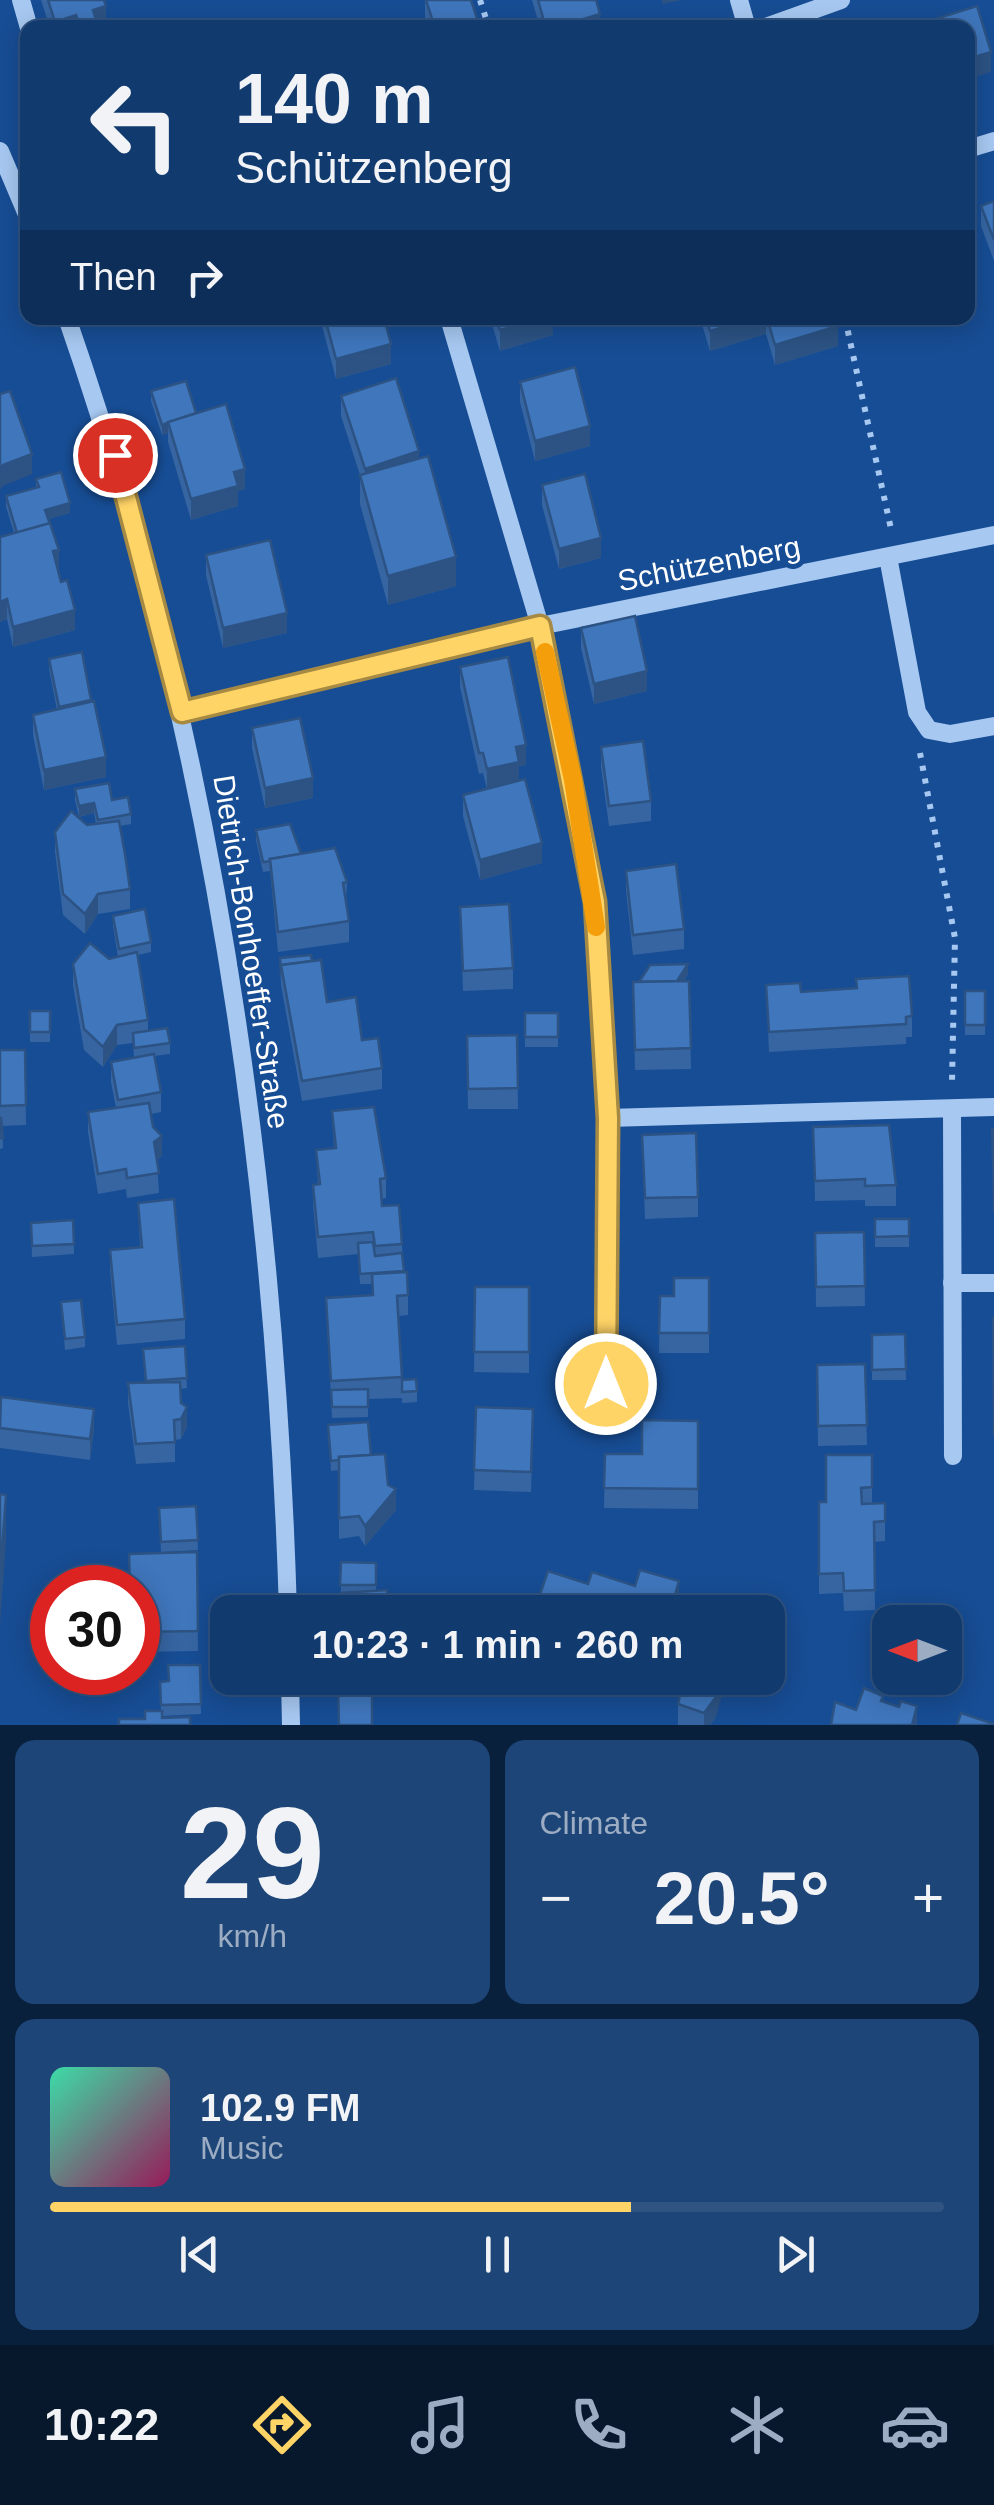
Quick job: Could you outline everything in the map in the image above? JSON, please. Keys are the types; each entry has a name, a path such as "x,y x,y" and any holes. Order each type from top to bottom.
{"street":[{"path":"785,20 841,0"},
{"path":"0,151 20,198"},
{"name":"Dietrich-Bonhoeffer-Straße","path":"70,325 115,455 182,712 210,852 250,1093 283,1458 287,1595"},
{"path":"451,325 540,626 595,902 608,1118 606,1384"},
{"name":"Schützenberg","path":"182,712 540,626 994,535"},
{"path":"892,556 917,712 929,730 950,734 994,726"},
{"path":"608,1118 994,1107"},
{"path":"952,1108 953,1456"},
{"path":"952,1283 994,1282"},
{"path":"290,1695 291,1725"}],"path":[{"path":"846,325 892,556"},
{"path":"929,730 920,754 954,938 952,1108"}],"building":[{"path":"48,0 104,0 106,6 93,10 96,20 78,20 76,15 54,20"},
{"path":"426,0 471,0 477,20 432,20"},
{"path":"538,0 596,0 600,14 580,20 544,20"},
{"path":"977,6 991,52 975,57 975,20 932,20"},
{"path":"994,201 994,240 981,206"},
{"path":"327,325 386,325 391,344 336,359"},
{"path":"708,325 731,325 710,331"},
{"path":"769,325 838,325 838,326 775,345"},
{"path":"575,367 590,426 535,441 520,382"},
{"path":"396,378 419,451 365,469 341,396"},
{"path":"186,381 196,413 162,425 151,391"},
{"path":"10,391 32,454 3,465 0,470 0,394"},
{"path":"226,404 245,469 234,472 238,486 191,499 168,422"},
{"path":"428,456 456,557 388,576 360,475"},
{"path":"61,472 70,503 45,510 50,524 17,533 6,496 39,487 36,479"},
{"path":"585,474 601,538 559,549 542,485"},
{"path":"50,523 59,550 53,551 61,582 67,580 75,610 13,627 7,599 0,602 0,537"},
{"path":"270,540 287,613 223,628 206,555"},
{"path":"635,616 647,671 594,684 581,628"},
{"path":"82,652 91,700 59,707 49,659"},
{"path":"508,657 526,745 516,747 519,762 487,769 483,753 479,753 460,667"},
{"path":"94,701 106,757 44,770 33,715"},
{"path":"300,718 313,778 265,788 252,728"},
{"path":"643,741 651,801 609,806 601,747"},
{"path":"525,779 542,843 480,860 463,795"},
{"path":"109,783 112,800 128,797 131,814 98,820 94,803 79,806 75,789"},
{"path":"71,811 87,825 119,821 130,889 98,894 85,914 63,894 55,832"},
{"path":"290,824 301,854 263,862 256,830"},
{"path":"335,848 347,882 343,883 349,921 278,932 270,859"},
{"path":"676,864 684,929 633,935 626,871"},
{"path":"509,904 513,968 463,971 460,907"},
{"path":"145,909 151,942 119,949 113,916"},
{"path":"90,943 109,959 137,952 148,1020 117,1025 103,1047 84,1029 73,964"},
{"path":"311,955 312,961 281,965 281,975 280,958"},
{"path":"321,960 327,1002 356,997 362,1040 378,1038 382,1068 302,1081 281,965"},
{"path":"688,964 677,981 639,982 650,965"},
{"path":"909,976 912,1016 906,1017 906,1024 769,1032 766,985 800,983 801,992 857,988 856,979"},
{"path":"689,981 691,1048 635,1050 633,982"},
{"path":"965,991 985,991 985,1025 965,1025"},
{"path":"30,1011 50,1011 50,1032 30,1032"},
{"path":"525,1013 558,1013 558,1037 525,1037"},
{"path":"167,1028 170,1043 134,1048 133,1033"},
{"path":"517,1035 518,1088 468,1089 467,1036"},
{"path":"0,1050 25,1050 26,1105 0,1106"},
{"path":"154,1054 161,1092 118,1100 111,1062"},
{"path":"149,1103 153,1127 162,1136 154,1142 159,1173 127,1178 126,1169 98,1174 88,1112"},
{"path":"374,1107 386,1178 380,1179 382,1206 399,1205 402,1244 375,1246 373,1232 318,1237 313,1185 320,1184 316,1150 336,1148 332,1111"},
{"path":"889,1125 896,1185 865,1186 865,1179 815,1181 813,1127"},
{"path":"696,1133 698,1197 645,1198 642,1135"},
{"path":"174,1199 185,1319 117,1325 110,1250 142,1247 138,1203"},
{"path":"875,1219 909,1219 909,1236 875,1237"},
{"path":"73,1220 74,1244 32,1246 31,1223"},
{"path":"864,1232 865,1286 816,1287 815,1233"},
{"path":"373,1242 375,1256 402,1253 404,1271 360,1274 358,1243"},
{"path":"407,1272 408,1295 397,1296 402,1377 331,1381 326,1298 373,1295 372,1274"},
{"path":"674,1278 709,1278 709,1333 659,1333 660,1296 674,1296"},
{"path":"475,1287 529,1287 529,1352 474,1352"},
{"path":"81,1300 85,1337 65,1339 61,1302"},
{"path":"905,1334 906,1369 872,1370 872,1335"},
{"path":"185,1346 187,1378 146,1381 143,1349"},
{"path":"865,1364 867,1425 818,1426 817,1365"},
{"path":"416,1379 417,1391 402,1392 402,1380"},
{"path":"180,1382 181,1403 187,1407 181,1419 174,1420 175,1442 136,1444 128,1383"},
{"path":"368,1389 368,1407 332,1407 331,1390"},
{"path":"1,1397 94,1409 90,1439 0,1428"},
{"path":"476,1407 533,1409 531,1472 474,1470"},
{"path":"642,1420 698,1421 698,1489 604,1488 605,1454 642,1454"},
{"path":"368,1422 371,1455 331,1461 328,1425"},
{"path":"385,1454 388,1485 396,1489 365,1526 359,1516 339,1518 339,1457"},
{"path":"826,1455 872,1455 872,1487 861,1488 862,1504 885,1503 885,1521 874,1522 875,1590 844,1591 843,1573 819,1574 819,1502 826,1502"},
{"path":"0,1494 6,1495 0,1578"},
{"path":"196,1506 198,1540 161,1542 159,1508"},
{"path":"197,1552 198,1631 160,1632 160,1565 129,1565 129,1554"},
{"path":"341,1562 376,1563 376,1585 340,1585"},
{"path":"640,1570 679,1581 675,1595 540,1595 548,1571 588,1584 592,1572 635,1586"},
{"path":"387,1590 387,1595 341,1595"},
{"path":"168,1665 200,1665 201,1704 161,1705 160,1682 169,1681"},
{"path":"864,1688 872,1695 883,1696 881,1701 899,1707 901,1701 917,1706 912,1725 831,1725 835,1702 856,1710"},
{"path":"338,1695 372,1695 372,1725 339,1725"},
{"path":"680,1695 717,1695 704,1713 678,1704"},
{"path":"145,1711 162,1711 162,1718 190,1717 190,1725 119,1725 119,1719 145,1719"},
{"path":"961,1713 994,1724 994,1725 957,1725"}],"slow traffic":[{"path":"545,652 573,780 596,927"}],"route":[{"path":"115,455 182,712 540,626 595,902 608,1118 606,1384"}]}
